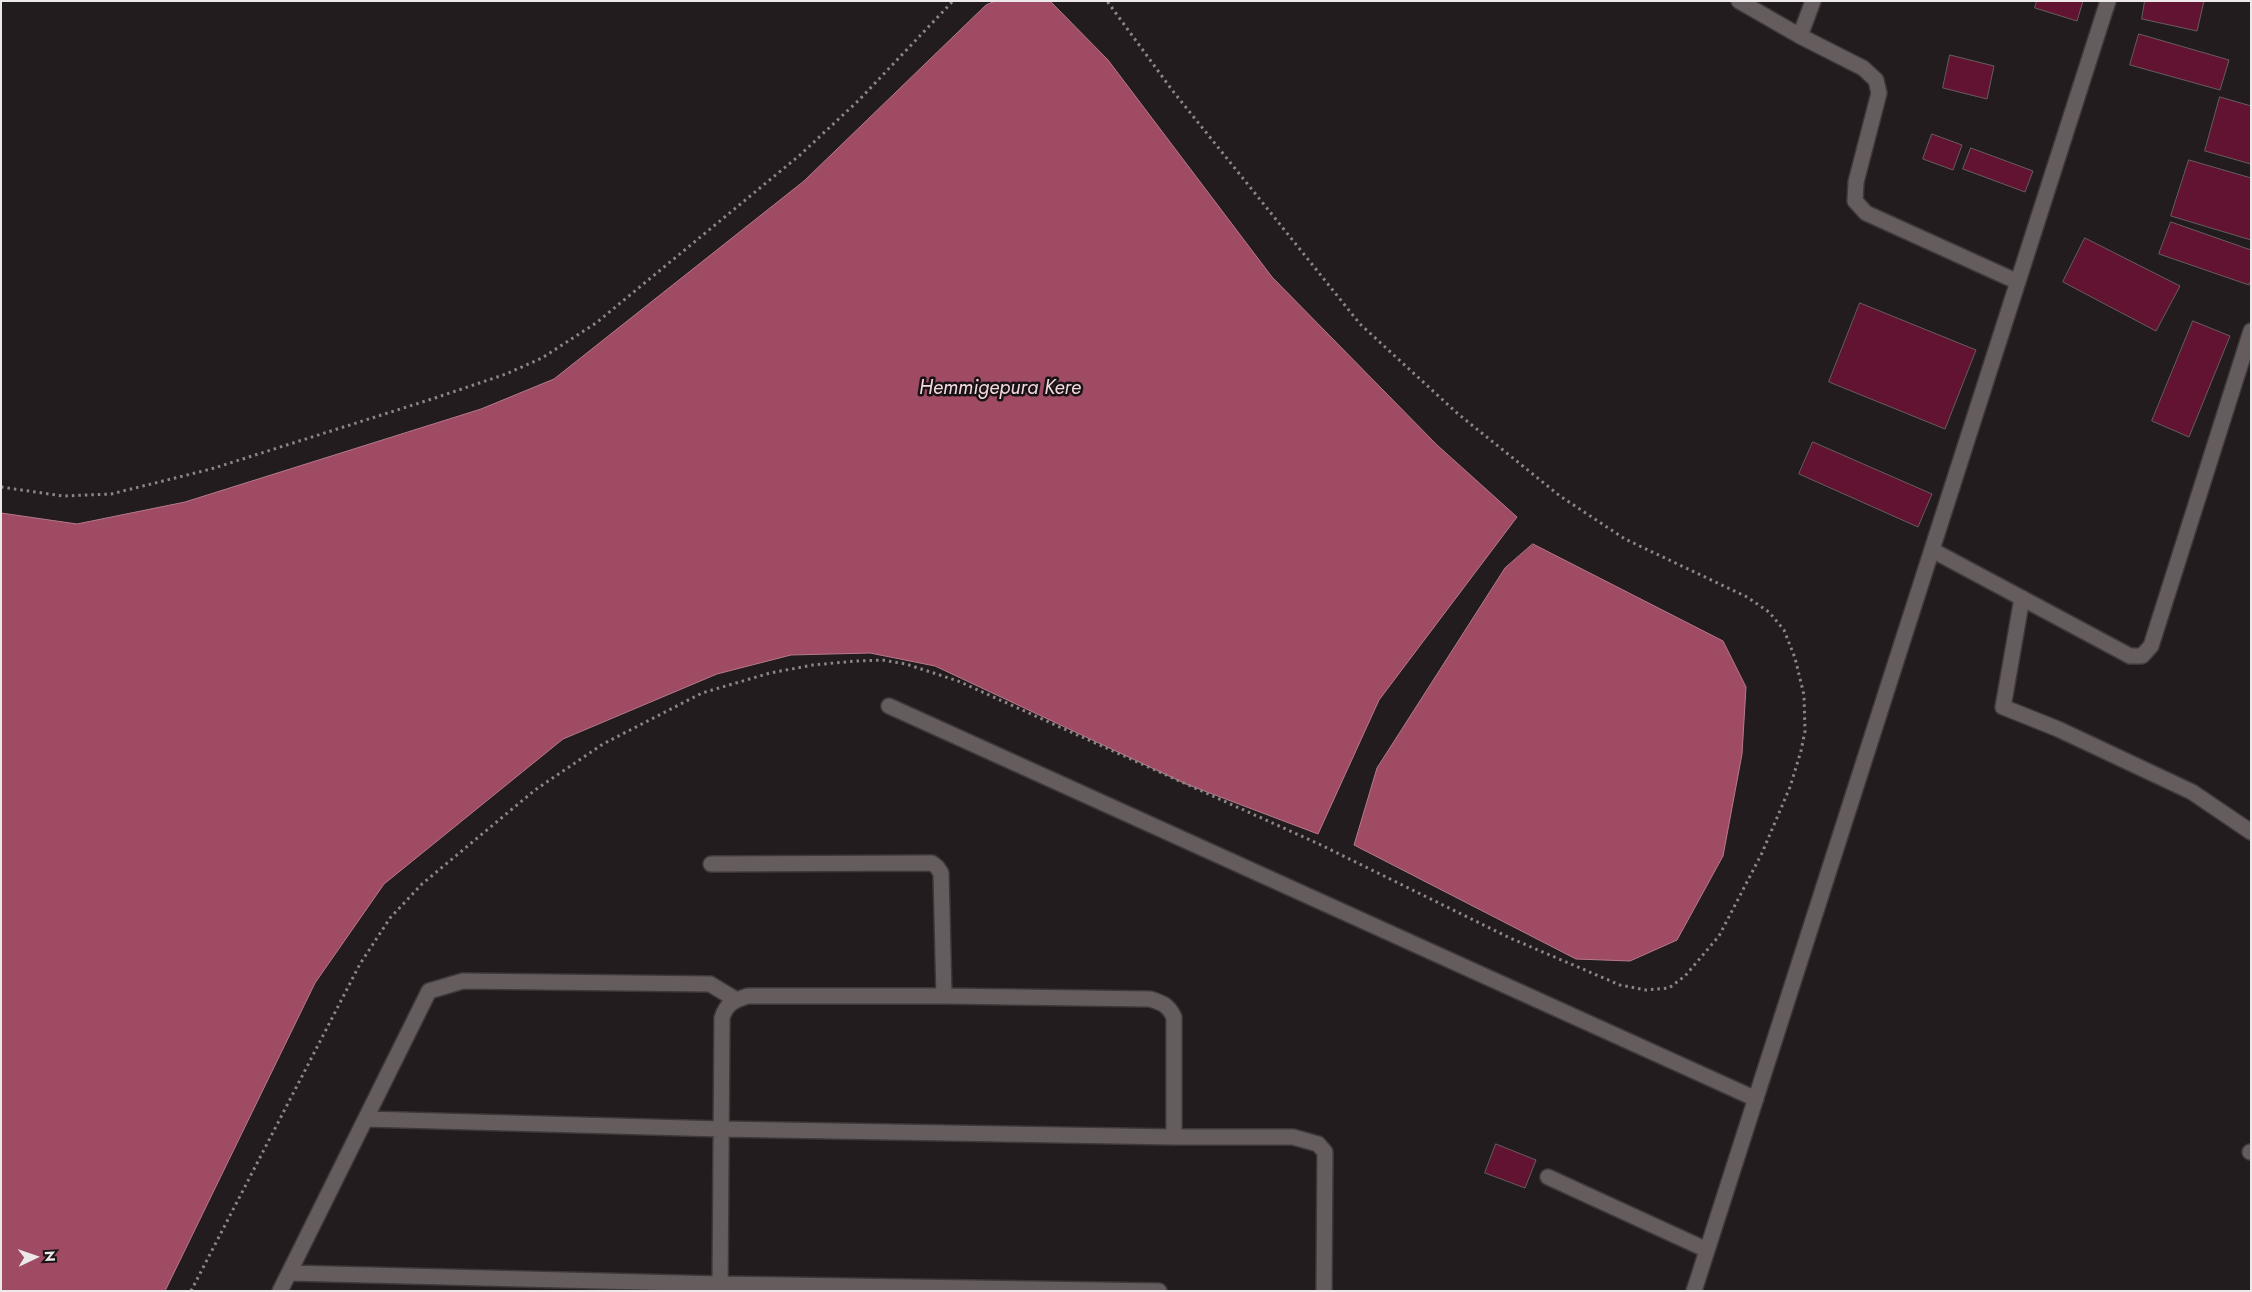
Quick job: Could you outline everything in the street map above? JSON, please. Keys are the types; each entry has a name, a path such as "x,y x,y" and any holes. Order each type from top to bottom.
{"street":[{"path":"1739,1 1800,36 1863,68 1876,80 1879,93 1856,182 1855,201 1866,213 2018,282"},
{"path":"1800,36 1813,1"},
{"path":"1694,1291 2108,1"},
{"path":"1932,550 2130,656 2142,656 2151,646 2251,331"},
{"path":"2022,598 2003,706 2058,729 2192,792 2251,832"},
{"path":"888,706 1756,1099"},
{"path":"711,864 932,864 938,867 941,873 944,996"},
{"path":"280,1291 429,991 463,981 710,984 736,999"},
{"path":"720,1287 722,1018 725,1007 736,999 748,996 944,996 1150,1000 1164,1003 1174,1017 1174,1137"},
{"path":"366,1119 1174,1137 1293,1136 1318,1144 1324,1152 1324,1291"},
{"path":"1548,1177 1707,1250"},
{"path":"289,1273 720,1287 1159,1291"}],"path":[{"path":"1,486 63,496 111,494 211,469 426,401 506,374 542,358 596,323 800,155 859,100 954,1"},
{"path":"191,1291 360,964 390,918 422,884 535,790 604,744 702,693 770,673 813,665 882,660 906,664 950,679 1319,844 1510,938 1620,985 1646,990 1669,988 1685,976 1720,936 1762,853 1790,787 1801,751 1805,731 1804,695 1795,658 1784,630 1769,612 1748,597 1625,539 1560,496 1457,413 1360,324 1172,90 1107,1"}],"water":[{"name":"Hemmigepura Kere","path":"996,1 1050,1 1108,60 1272,277 1437,445 1517,517 1379,700 1318,834 1186,784 935,666 870,653 791,655 717,674 563,739 384,884 315,983 165,1291 1,1291 1,513 77,524 185,502 481,409 554,379 804,181 986,5"},
{"path":"1533,544 1723,641 1746,687 1742,754 1723,856 1677,940 1630,961 1576,959 1354,845 1377,768 1505,568"}],"building":[{"path":"2037,1 2083,1 2077,21 2035,8"},
{"path":"2145,1 2204,1 2197,31 2142,19"},
{"path":"2139,34 2229,60 2220,90 2130,65"},
{"path":"1950,55 1994,66 1987,99 1943,88"},
{"path":"2220,97 2251,106 2251,164 2205,151"},
{"path":"1932,134 1962,145 1953,170 1923,159"},
{"path":"1971,148 2033,171 2025,192 1963,169"},
{"path":"2189,160 2251,178 2251,240 2171,216"},
{"path":"2171,222 2251,250 2251,280 2249,285 2159,254"},
{"path":"2085,238 2180,286 2156,331 2063,282"},
{"path":"1860,303 1976,350 1945,429 1829,382"},
{"path":"2193,321 2230,336 2189,437 2152,421"},
{"path":"1813,442 1932,494 1918,527 1799,474"},
{"path":"1496,1144 1536,1160 1525,1188 1485,1173"}]}
